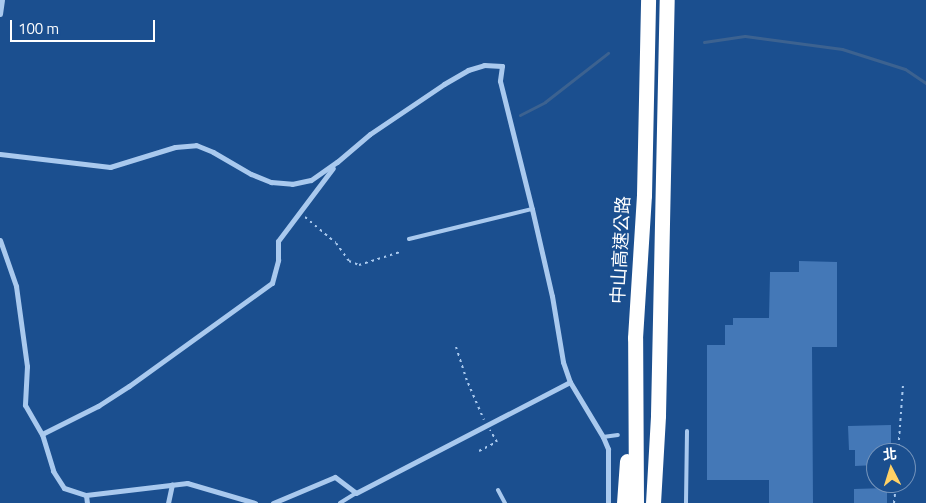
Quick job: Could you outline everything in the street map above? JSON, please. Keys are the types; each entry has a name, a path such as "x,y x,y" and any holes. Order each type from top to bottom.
{"highway":[{"name":"中山高速公路","path":"636,503 635,338 644,195 648,0"},
{"path":"653,503 658,415 667,0"},
{"path":"624,503 635,338"}],"street":[{"path":"0,14 2,0"},
{"path":"0,154 110,168 175,147 196,145 213,152 251,174 271,182 292,184 311,180 337,162 370,134 468,70 484,65 502,66 500,81 552,296 563,362 570,382 603,437 608,450 608,503"},
{"path":"42,434 98,406 272,283 278,260 278,241 337,162"},
{"path":"0,240 16,286 26,366 25,405 42,434 54,470 64,488 86,495 187,483 255,503"},
{"path":"273,503 335,477 356,493 570,382"},
{"path":"168,503 172,484"},
{"path":"86,495 87,503"}],"lane":[{"path":"409,238 532,208"},
{"path":"686,503 687,431"},
{"path":"603,437 618,436"},
{"path":"498,490 505,503"},
{"path":"340,503 356,493"}],"path":[{"path":"300,212 336,243 349,261 359,266 400,252"},
{"path":"456,347 468,383 487,426 497,442 479,451"},
{"path":"899,443 903,384"}],"building":[{"path":"799,261 837,262 837,347 812,347 813,503 769,503 769,480 707,480 707,345 725,345 725,325 733,325 733,318 769,318 770,272 799,272"},
{"path":"891,425 891,443 866,443 866,465 855,466 855,450 849,450 848,426"},
{"path":"854,489 866,489 866,493 887,493 887,503 854,503"}],"waterway":[{"path":"704,42 745,36 842,49 905,69 926,83"},
{"path":"520,115 545,102 608,53"}]}
